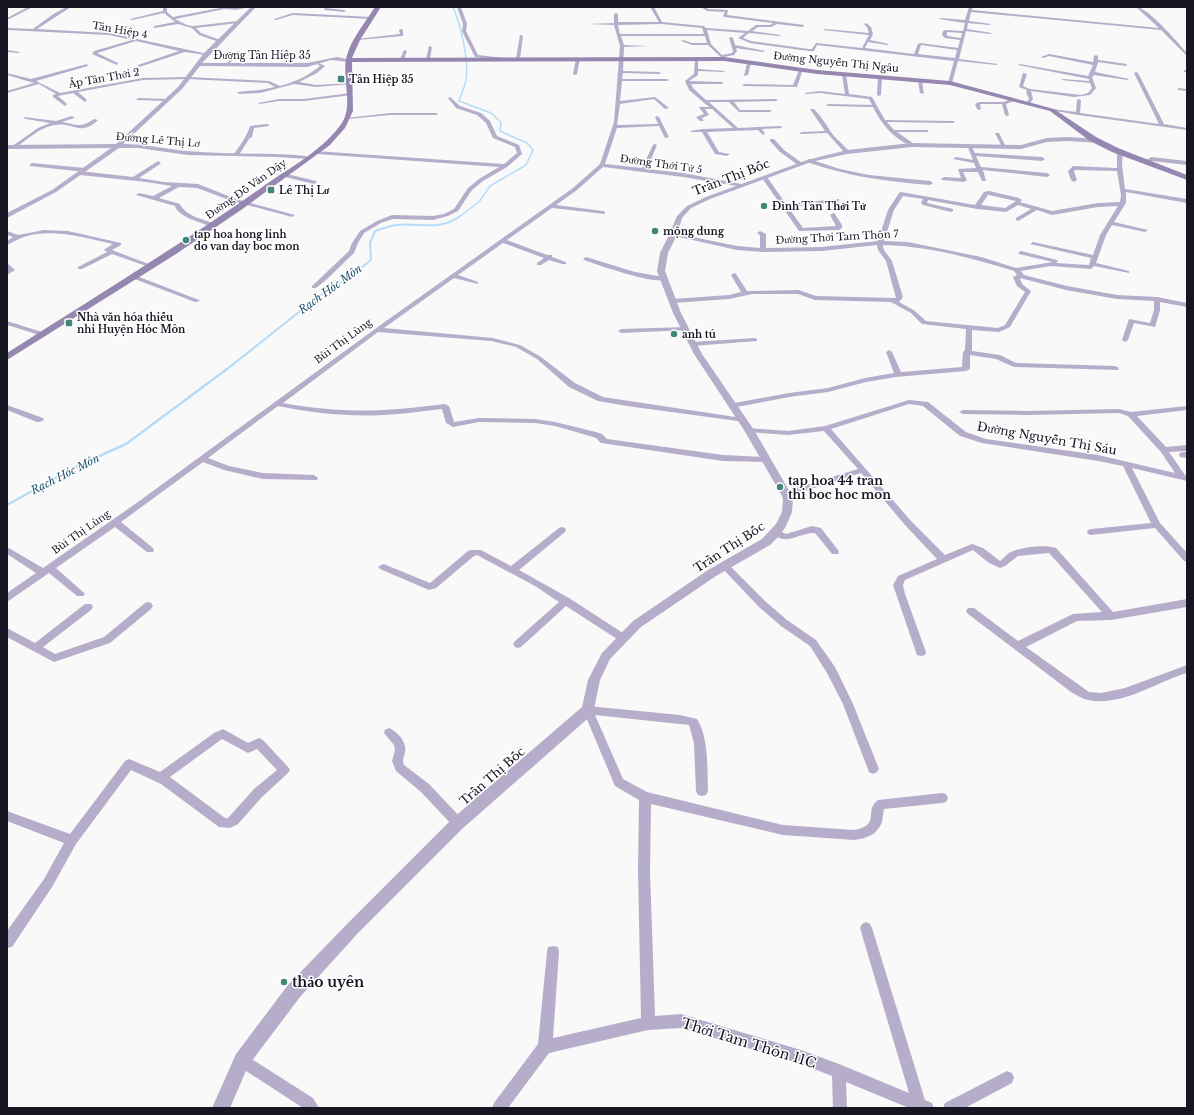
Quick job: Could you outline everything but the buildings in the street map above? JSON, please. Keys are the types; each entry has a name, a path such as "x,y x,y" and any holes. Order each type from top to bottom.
{"main road":[{"name":"Đường Đỗ Văn Dậy","path":"7,357 134,277 246,203 306,158 317,152 334,137 343,128 348,118 350,107 349,60 358,39 378,7"},
{"name":"Đường Nguyễn Thị Ngâu","path":"428,59 723,58 749,63 844,74 950,83 1052,110"},
{"path":"349,60 428,59"},
{"path":"1052,110 1079,130 1120,152 1187,178"}],"street":[{"path":"7,20 31,7"},
{"path":"34,30 53,16 69,7"},
{"path":"164,7 166,13 173,18 193,28 200,34 219,41"},
{"path":"173,18 225,8 236,9 248,7"},
{"path":"7,216 54,191 118,146 168,100 206,54 254,7"},
{"path":"459,7 465,24 464,30 476,56 504,59"},
{"path":"652,7 661,23"},
{"path":"703,7 707,10 727,11"},
{"path":"725,16 730,7"},
{"path":"1138,7 1152,18 1187,54"},
{"path":"325,9 372,16"},
{"path":"950,83 958,60 971,9 1161,28"},
{"path":"132,19 194,10"},
{"path":"276,19 293,14 372,16"},
{"name":"Bùi Thị Lùng","path":"7,598 202,459 377,330 552,206 575,189 602,165 614,127 622,72 622,46 616,25 616,14"},
{"path":"706,15 712,15"},
{"path":"719,16 803,26"},
{"path":"941,19 989,24"},
{"path":"155,27 180,22"},
{"path":"193,28 238,22"},
{"path":"590,24 616,25 661,23 702,27 705,30 709,44 715,52 723,58 733,54 735,51 731,38"},
{"path":"776,23 771,26 757,26 740,38 750,42 809,50 813,50 816,44 829,44 996,64"},
{"path":"863,49 871,34 869,27 866,24"},
{"name":"Tân Hiệp 4","path":"7,29 110,34 184,51 206,54"},
{"path":"705,30 715,29 779,35"},
{"path":"358,39 402,35 401,30"},
{"path":"825,30 871,34"},
{"path":"963,39 946,37 944,35 945,31 990,33"},
{"path":"618,35 707,35"},
{"path":"518,59 521,36"},
{"path":"117,64 94,54 95,52 135,40"},
{"path":"683,41 692,44 709,44"},
{"path":"867,41 888,44"},
{"path":"916,55 920,44 960,49"},
{"path":"622,46 647,46"},
{"path":"734,46 762,51"},
{"path":"428,59 430,47"},
{"path":"139,66 184,51"},
{"path":"402,59 405,51"},
{"path":"7,52 18,52"},
{"path":"226,65 238,52"},
{"path":"1043,57 1049,56 1126,64"},
{"path":"575,74 578,58"},
{"path":"696,58 697,72"},
{"name":"Đường Tân Hiệp 35","path":"198,64 319,64 326,60 349,60"},
{"path":"1077,65 1096,62"},
{"path":"1025,74 1021,87 1030,90 1088,95 1094,88 1091,78 1096,62"},
{"path":"746,75 749,63"},
{"path":"239,93 265,90 292,83 317,72 323,66 319,64"},
{"path":"30,80 87,65"},
{"path":"1020,65 1091,78"},
{"path":"744,85 795,86 801,69"},
{"path":"722,71 697,72 688,79 688,83 690,89 737,129"},
{"path":"622,72 659,73"},
{"path":"697,72 705,74"},
{"path":"1136,73 1162,125"},
{"name":"Ấp Tân Thới 2","path":"7,74 39,83 59,94 143,79 186,78 269,82 278,87"},
{"path":"844,74 847,95"},
{"path":"7,79 18,76"},
{"path":"879,95 880,77"},
{"path":"1063,80 1091,78 1127,79"},
{"path":"620,80 667,80"},
{"path":"920,81 922,93"},
{"path":"7,92 39,83"},
{"path":"292,83 316,86 349,84"},
{"path":"688,83 722,83"},
{"path":"1180,89 1187,90"},
{"path":"265,90 270,101"},
{"path":"1027,104 1031,98 1028,92 1030,90"},
{"path":"75,92 85,101"},
{"path":"806,93 870,98 884,121 898,138 912,145"},
{"path":"59,94 55,96 65,105"},
{"path":"260,103 270,101 304,100 350,94"},
{"path":"314,287 352,252 355,243 362,232 379,222 392,217 433,218 446,215 456,210 470,189 481,180 505,166 520,153 517,146 495,137 488,122 479,114 458,107 450,98"},
{"path":"618,103 655,98 667,108"},
{"path":"138,99 168,100"},
{"path":"705,101 776,100"},
{"path":"979,109 977,104 979,103 1004,103 1012,100"},
{"path":"1078,114 1079,100"},
{"path":"731,101 739,111 770,111"},
{"path":"1004,103 1007,115"},
{"path":"828,105 875,106"},
{"path":"702,120 698,117 707,115 701,108 712,108"},
{"path":"812,110 825,125 828,132 847,152"},
{"name":"Đường Nguyễn Thị Ngâu","path":"1052,110 1187,128"},
{"path":"348,118 390,114 436,114"},
{"path":"10,147 40,129 72,117"},
{"path":"657,117 666,138"},
{"path":"26,118 55,124 81,127 87,126 96,120"},
{"path":"884,121 953,122"},
{"path":"236,154 250,136 252,127 267,125"},
{"path":"614,127 661,125"},
{"path":"692,131 780,127"},
{"path":"759,128 763,134"},
{"path":"703,130 717,153 727,154"},
{"path":"892,131 926,131"},
{"path":"802,133 828,132"},
{"path":"997,134 1004,146"},
{"name":"Trần Thị Bốc","path":"221,1108 242,1060 294,991 354,927 458,823 588,710 594,680 606,656 636,624 725,566 766,542 781,526 787,512 788,499 786,494 749,430 693,344 661,271 664,253 673,235 679,217 689,207 741,186 805,162 847,152 912,145 971,150 1004,146 1025,146 1047,140 1068,139 1099,141"},
{"path":"772,140 782,151 805,162 845,172 894,180 930,183"},
{"name":"Đường Lê Thị Lơ","path":"10,147 138,146 188,153 277,155 306,158"},
{"path":"644,170 655,146"},
{"path":"971,150 1042,159"},
{"path":"971,150 984,180"},
{"path":"317,152 505,166"},
{"path":"1016,270 1050,264 1090,267 1104,235 1122,204 1124,195 1120,170 1120,152"},
{"path":"956,159 977,162"},
{"path":"1146,163 1151,159 1187,163"},
{"path":"134,179 158,163"},
{"path":"32,165 178,185 198,186 223,196 292,216"},
{"name":"Đường Thới Tứ 5","path":"602,165 683,175 741,186"},
{"path":"1074,180 1071,171 1073,168 1120,170"},
{"path":"944,179 964,180 960,170 980,169 1047,175"},
{"path":"283,176 314,182"},
{"path":"765,178 803,230 839,228 839,225 833,215"},
{"path":"894,180 901,194"},
{"path":"154,198 178,185"},
{"path":"1122,190 1187,201"},
{"path":"978,206 987,193 1017,199 1019,200 1017,203"},
{"path":"901,194 977,207 1006,210 1017,203"},
{"path":"673,301 729,297 745,294 799,292 815,298 898,300 900,297 889,261 881,250 880,243 891,210 901,194"},
{"path":"139,195 178,205 179,210 185,213 184,214 213,225"},
{"path":"927,198 924,203 951,210"},
{"path":"785,206 837,200"},
{"path":"1017,203 1052,213 1098,205 1122,204"},
{"path":"552,206 603,213"},
{"path":"1018,219 1035,209"},
{"path":"1111,223 1145,230"},
{"path":"7,243 18,237 36,232 76,233 118,244 107,250 151,266"},
{"path":"7,233 18,237"},
{"path":"760,233 763,234 763,250"},
{"name":"Đường Thới Tam Thôn 7","path":"673,235 737,248 763,250 822,249 880,243 908,244 981,259 1016,270 1022,276"},
{"path":"503,241 550,256 564,263"},
{"path":"1033,244 1095,257"},
{"path":"80,268 111,252"},
{"path":"1021,253 1070,265"},
{"path":"538,264 550,256"},
{"path":"586,259 623,272 649,278 664,279"},
{"path":"1092,264 1127,272"},
{"path":"7,265 12,270 7,273"},
{"path":"734,275 745,294"},
{"path":"454,276 476,283"},
{"path":"892,300 913,312 924,323 994,330 1003,329 1008,326 1028,291 1019,285 1016,277 1022,276 1086,292 1187,305"},
{"path":"134,277 197,301"},
{"path":"1125,340 1131,320 1153,326 1157,310 1157,300"},
{"path":"7,323 43,334"},
{"path":"732,406 789,395 828,390 864,380 898,374 966,369 966,352 968,352 969,328"},
{"path":"621,331 686,329"},
{"path":"377,330 491,339 518,346 539,358 572,385 601,399 742,420"},
{"path":"693,344 755,340"},
{"path":"888,352 898,374"},
{"path":"968,352 1010,361 1014,365 1115,368"},
{"name":"Đường Nguyễn Thị Sáu","path":"749,430 788,433 826,428 909,402 919,402 925,404 963,434 985,441 1098,458 1184,478"},
{"path":"277,404 308,410 376,413 446,406 450,424 453,425 479,420 535,421 555,424 593,434 599,436 604,441 615,443 723,458 766,460"},
{"path":"7,407 40,420"},
{"path":"963,412 1027,413 1119,411 1131,414 1187,408"},
{"path":"1131,414 1164,450 1184,478"},
{"path":"826,428 908,523 943,559"},
{"path":"1164,450 1186,453"},
{"path":"202,459 227,468 263,476 314,478"},
{"path":"1126,465 1157,525 1187,559"},
{"path":"786,494 863,470"},
{"path":"115,522 150,550"},
{"path":"1091,532 1157,525"},
{"path":"512,570 562,530"},
{"path":"776,532 780,536 786,537 810,530 818,530 835,552"},
{"path":"921,652 900,594 899,582 901,578 974,547 980,550 996,564 1000,565 1014,554 1047,549 1053,550 1111,616"},
{"path":"7,550 46,571 80,594"},
{"path":"383,567 429,587 475,551 566,601 623,638"},
{"path":"725,566 762,604 784,623 813,643 831,670 848,704 872,769"},
{"path":"518,644 566,601"},
{"path":"1018,646 1076,617 1111,616 1187,603"},
{"path":"7,632 54,658 107,640 148,606"},
{"path":"35,648 88,607"},
{"path":"971,611 1075,689 1087,696 1109,696 1143,686 1173,672 1187,669"},
{"path":"702,791 698,736 694,723 680,719 588,710 619,782 645,797 783,830 854,834 865,833 872,829 876,822 878,807 882,804 942,798"},
{"path":"389,733 400,745 397,764 440,803 458,823"},
{"path":"7,942 48,883 72,840 129,764 161,778 223,823 234,820 258,793 284,770 259,743 248,748 223,734 218,736 161,778"},
{"path":"645,797 644,872 648,1023"},
{"path":"7,816 72,840"},
{"path":"866,928 923,1106"},
{"path":"499,1108 545,1047 553,952"},
{"name":"Thới Tam Thôn 11C","path":"545,1047 648,1023 681,1021 804,1058 923,1106"},
{"path":"242,1060 308,1103 312,1108"},
{"path":"838,1071 840,1108"},
{"path":"950,1108 1007,1078"}],"waterway":[{"name":"Rạch Hóc Môn","path":"453,7 461,33 467,72 459,101 491,113 501,122 500,131 527,143 533,150 526,165 490,186 479,202 459,217"},
{"name":"Rạch Hóc Môn","path":"226,370 314,300 351,276 371,260 370,243 375,231 404,224 444,224 460,216"},
{"name":"Rạch Hóc Môn","path":"7,505 75,467 126,444 227,369"}],"place":[{"name":"Tân Hiệp 35","path":"341,79"},
{"name":"Lê Thị Lơ","path":"271,190"},
{"name":"Đình Tân Thới Tứ","path":"764,206"},
{"name":"mộng dung","path":"655,231"},
{"name":"tap hoa hong linh do van day boc mon","path":"186,240"},
{"name":"Nhà văn hóa thiếu nhi Huyện Hóc Môn","path":"69,323"},
{"name":"anh tú","path":"674,334"},
{"name":"tap hoa 44 tran thi boc hoc mon","path":"780,487"},
{"name":"thảo uyên","path":"284,982"}]}
